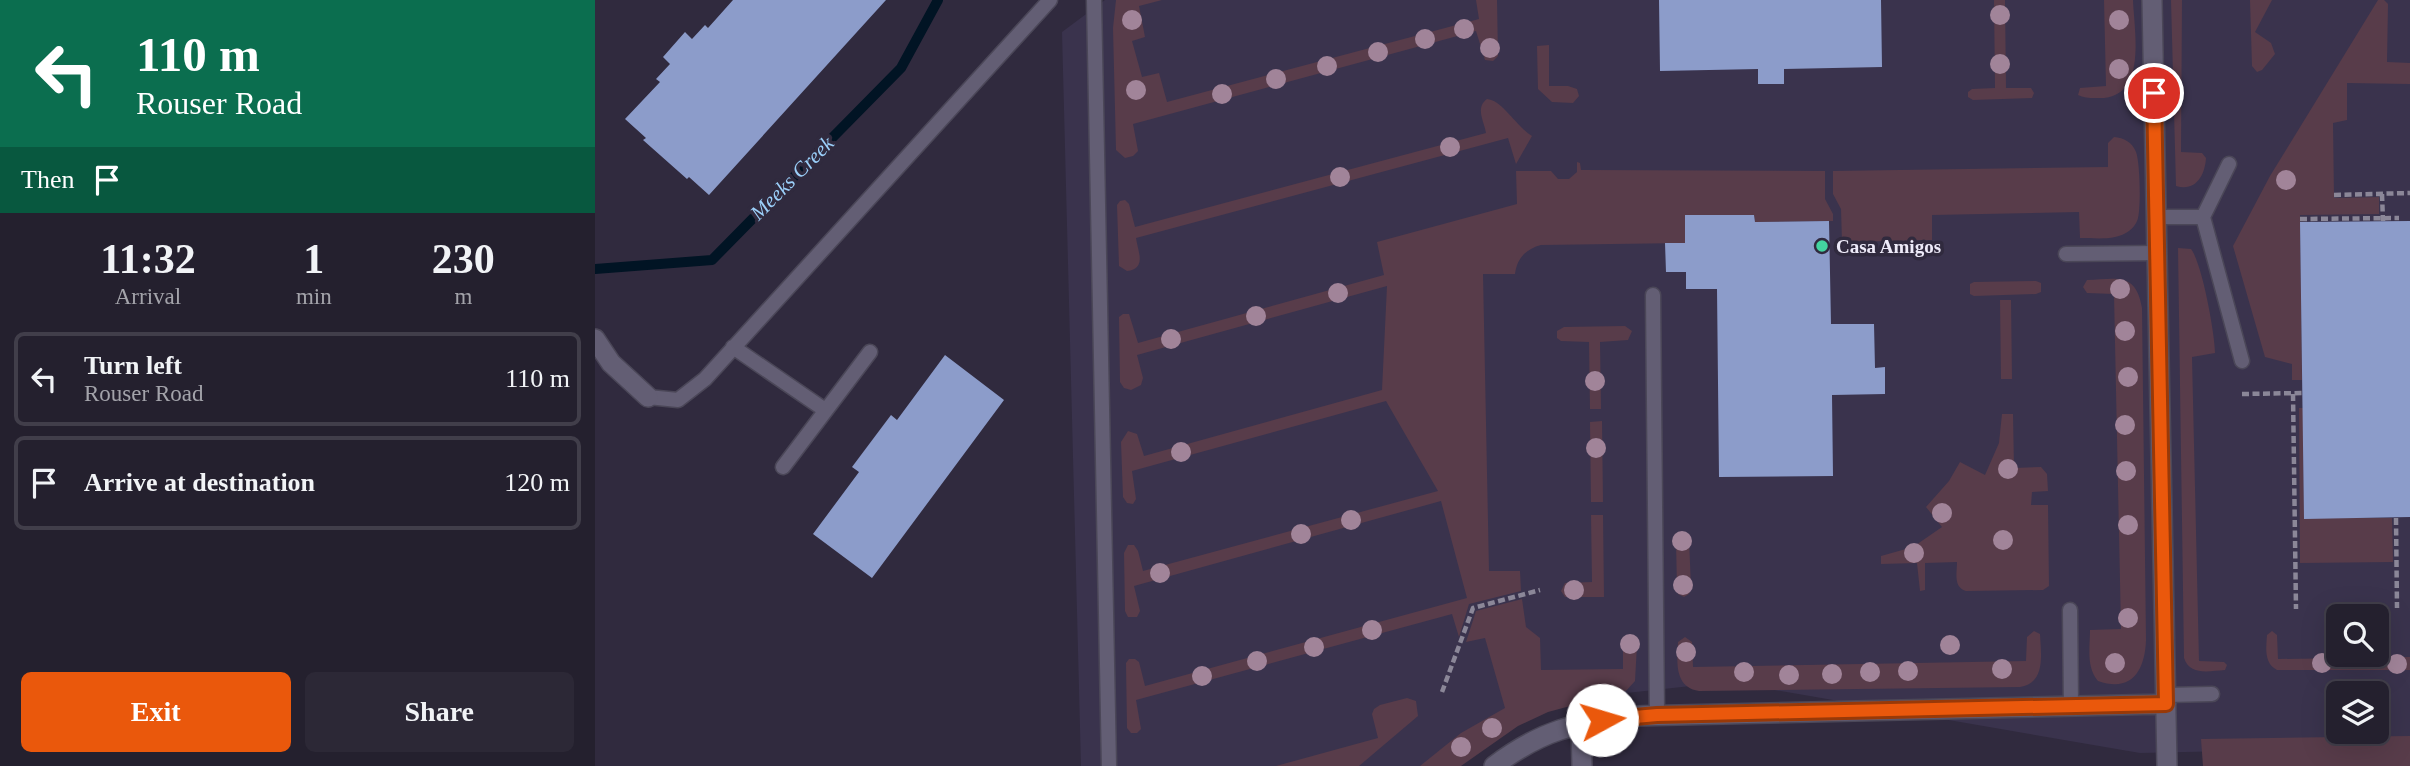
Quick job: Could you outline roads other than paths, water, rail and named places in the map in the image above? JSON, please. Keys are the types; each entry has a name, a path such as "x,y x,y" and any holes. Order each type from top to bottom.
{"street":[{"path":"2152,0 2167,766"},
{"path":"595,339 611,363 647,397"},
{"path":"1493,766 1527,742 1581,722 1657,715 2071,706 2166,700"},
{"path":"1581,722 1582,766"}],"lane":[{"path":"647,397 678,400 705,379 1050,0"},
{"path":"1094,0 1109,766"},
{"path":"2229,164 2203,217 2242,361"},
{"path":"2157,218 2203,217"},
{"path":"2066,254 2158,253"},
{"path":"1653,295 1657,715"},
{"path":"733,347 825,411"},
{"path":"783,467 870,352"},
{"path":"2070,610 2071,706"},
{"path":"2166,700 2212,694"}],"waterway":[{"name":"Meeks Creek","path":"595,269 712,260 901,68 938,0"}],"place":[{"name":"Casa Amigos","path":"1822,246"}]}
